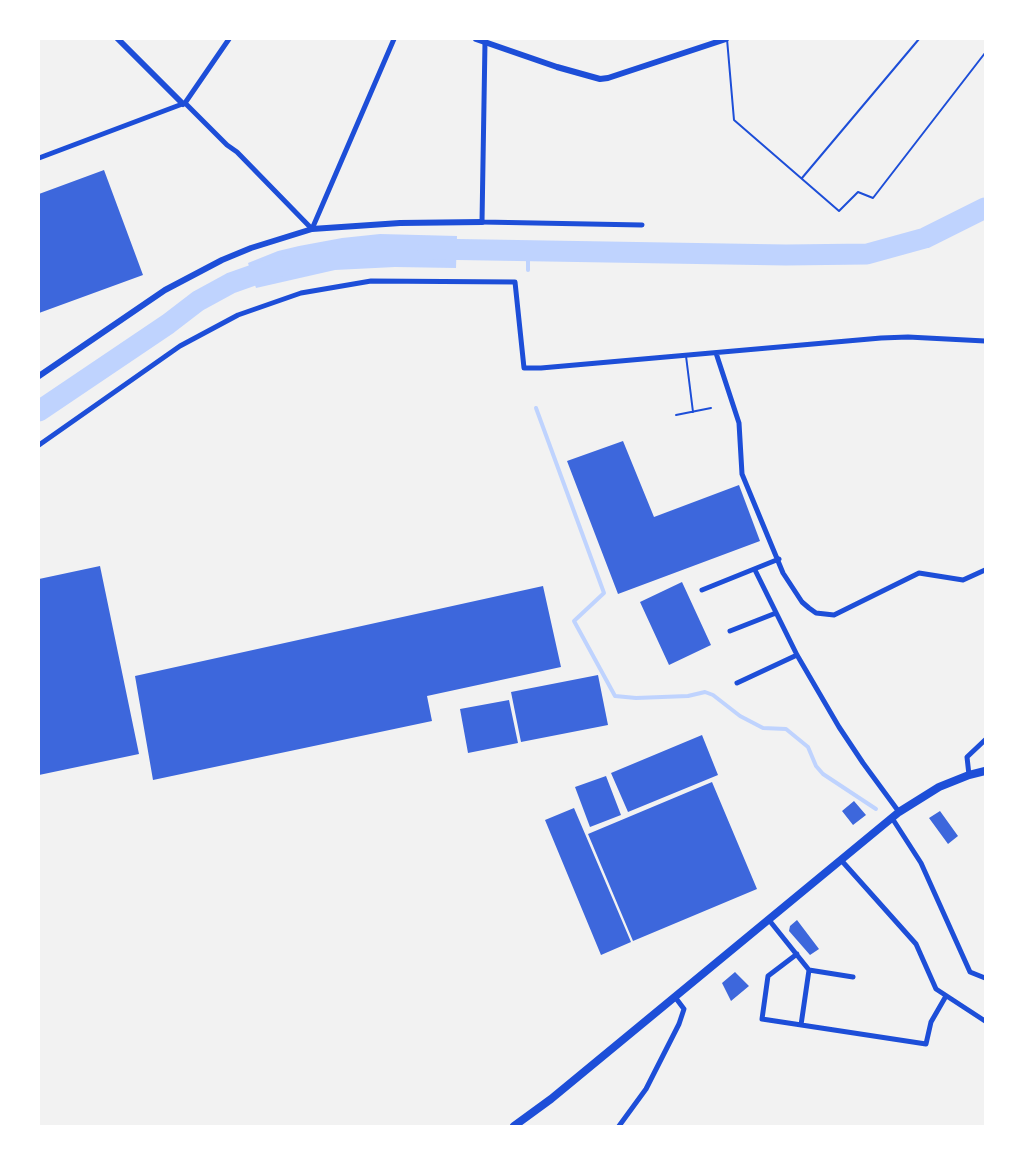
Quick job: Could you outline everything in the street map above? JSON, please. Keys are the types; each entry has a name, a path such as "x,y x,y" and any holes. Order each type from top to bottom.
{"main road":[{"path":"518,1125 899,812 939,787 985,771"}],"street":[{"path":"118,39 227,145 237,152 312,229"},
{"path":"39,158 184,104 229,39"},
{"path":"312,229 394,39"},
{"path":"476,39 600,79 726,39"},
{"path":"482,222 485,42"},
{"path":"39,376 189,276 222,260 312,229 400,223 482,222 642,225"},
{"path":"39,445 180,346 211,328 280,299 350,284 392,280 515,282 524,368 908,337 985,341"},
{"path":"716,353 739,423 742,474 789,584 802,602 816,613 834,615 919,573 963,580 985,570"},
{"path":"702,590 779,560"},
{"path":"755,570 797,655 857,754 899,812"},
{"path":"730,631 776,613"},
{"path":"737,683 797,655"},
{"path":"969,775 967,757 985,740"},
{"path":"892,818 925,871 970,972 985,978"},
{"path":"841,860 916,944 936,989 985,1021"},
{"path":"769,920 810,970 853,978"},
{"path":"797,954 768,976 762,1018 926,1044 931,1022 946,996"},
{"path":"801,1024 810,970"},
{"path":"619,1126 646,1089 679,1024 684,1009 675,998"}],"lane":[{"path":"726,39 734,120 839,211 858,192 873,198 985,53"},
{"path":"802,178 919,39"},
{"path":"686,356 693,412"},
{"path":"676,415 711,408"}],"water":[{"path":"380,234 457,236 456,268 395,267 335,270 256,288 248,263 278,251 299,246"}],"building":[{"path":"104,170 143,275 39,313 39,194"},
{"path":"623,441 654,517 739,485 760,541 618,594 567,461"},
{"path":"100,566 139,754 39,775 39,579"},
{"path":"682,582 711,645 669,665 640,602"},
{"path":"543,586 561,667 427,696 432,721 153,780 135,676"},
{"path":"598,675 608,725 521,742 511,692"},
{"path":"509,700 518,743 468,753 460,709"},
{"path":"702,735 718,775 628,812 611,773"},
{"path":"606,776 621,815 590,827 575,787"},
{"path":"712,782 757,889 633,941 588,834"},
{"path":"854,801 866,815 853,825 842,811"},
{"path":"574,808 631,942 601,955 545,820"},
{"path":"940,811 958,836 948,844 929,818"},
{"path":"797,920 819,949 810,955 789,931 790,926"},
{"path":"735,972 749,986 731,1001 722,983"}],"waterway":[{"path":"428,249 786,255 867,254 925,238 985,208"},
{"path":"528,251 528,270"},
{"path":"39,411 168,324 198,301 231,283 279,266"},
{"path":"536,408 604,593 574,621 615,696 636,698 688,696 705,692 713,695 740,716 763,728 786,729 808,747 816,766 823,774 876,809"}]}
